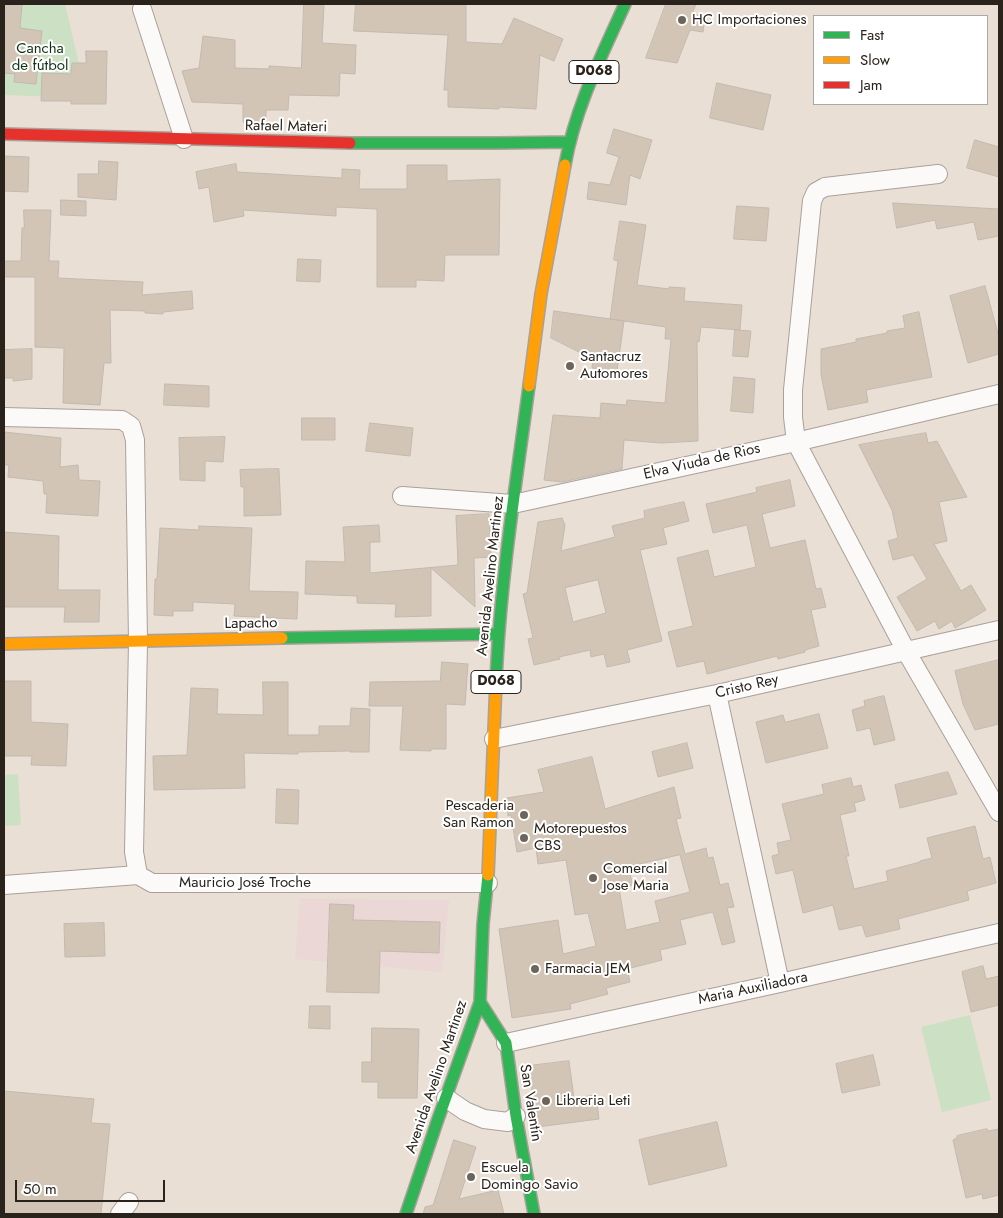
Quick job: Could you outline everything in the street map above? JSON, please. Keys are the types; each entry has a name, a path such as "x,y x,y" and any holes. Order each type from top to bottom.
{"main road":[{"name":"Avenida Avelino Martinez","path":"406,1214 480,1002 483,924 488,883 498,634 541,294 569,142 585,93 625,4"},
{"name":"Rafael Materi","path":"4,134 288,143 509,144 569,142"},
{"name":"Lapacho","path":"4,644 498,634"},
{"name":"San Valentín","path":"480,1002 506,1043 516,1116 534,1214"}],"street":[{"path":"142,9 184,139"},
{"path":"938,174 825,187 816,192 812,201 793,390 793,417 796,442 906,652 999,812"},
{"name":"Elva Viuda de Rios","path":"402,496 513,504 796,442 999,394"},
{"path":"4,417 122,420 131,426 135,440 138,642 134,852 138,875"},
{"name":"Cristo Rey","path":"494,739 717,694 999,630"},
{"path":"717,694 780,983"},
{"name":"Mauricio José Troche","path":"4,885 138,875 152,883 488,883"},
{"name":"Maria Auxiliadora","path":"506,1043 999,934"},
{"path":"446,1098 465,1111 484,1119 508,1122 516,1116"}],"shaded area":[{"path":"300,899 449,900 442,972 295,959"}],"green space":[{"name":"Cancha de fútbol","path":"4,4 65,4 87,98 4,95"},
{"path":"18,774 21,825 4,826 4,775"},
{"path":"970,1015 991,1100 942,1112 921,1027"}],"building":[{"path":"4,4 22,4 20,28 42,31 36,84 14,82 15,74 4,73"},
{"path":"304,4 324,4 322,43 356,45 355,74 340,73 339,96 289,95 288,110 266,110 266,122 243,122 243,104 192,102 182,71 199,68 203,36 235,40 235,68 269,69 269,66 301,68"},
{"path":"356,4 466,4 466,42 502,44 514,18 563,39 554,61 540,55 536,109 448,107 448,90 444,90 448,35 354,31"},
{"path":"666,4 696,4 692,14 705,16 703,32 690,30 677,63 646,58"},
{"path":"86,51 107,51 106,104 71,104 71,101 41,101 42,73 71,74 72,63 86,63"},
{"path":"717,83 771,95 763,130 710,118"},
{"path":"614,129 652,140 640,179 630,175 626,205 587,199 589,182 610,185 619,157 607,153"},
{"path":"975,140 999,147 999,177 967,168"},
{"path":"4,156 29,157 28,192 4,191"},
{"path":"99,161 118,162 116,200 78,197 78,174 98,174"},
{"path":"236,164 237,172 342,178 342,169 360,170 359,189 407,189 407,165 447,165 447,181 500,179 499,255 445,255 444,281 416,280 416,287 377,287 377,209 336,207 336,216 243,210 244,216 214,222 209,187 199,189 196,172"},
{"path":"61,200 86,201 86,216 61,215"},
{"path":"893,203 999,209 999,236 978,240 974,222 937,229 935,220 897,228"},
{"path":"737,206 769,208 766,241 734,239"},
{"path":"24,210 51,210 49,261 59,261 58,278 143,282 142,295 192,291 193,309 163,312 163,314 145,313 145,311 110,310 111,363 104,363 100,405 63,403 64,348 35,347 35,277 4,277 4,261 21,261"},
{"path":"620,221 646,225 637,285 669,289 669,287 685,288 684,301 742,305 740,330 701,327 699,342 697,341 698,441 661,443 624,440 622,469 562,482 544,480 553,415 600,418 601,403 626,405 627,400 665,403 671,339 665,339 666,327 610,319 618,261 614,260"},
{"path":"298,259 321,260 320,282 297,281"},
{"path":"985,286 999,337 999,354 968,363 950,296"},
{"path":"554,311 624,321 617,371 592,368 593,359 551,338"},
{"path":"919,312 932,377 866,390 868,402 828,410 821,374 821,349 856,342 856,339 905,328 903,316"},
{"path":"735,330 751,331 748,357 733,356"},
{"path":"32,349 32,379 13,381 13,378 4,378 4,350"},
{"path":"734,377 755,379 753,413 731,411"},
{"path":"165,384 209,386 209,407 164,405"},
{"path":"302,418 335,418 335,440 302,440"},
{"path":"370,423 413,428 410,456 366,451"},
{"path":"4,432 61,438 60,467 78,465 79,480 100,481 98,516 46,513 47,494 44,494 43,481 8,477 9,465 4,465"},
{"path":"926,433 928,443 937,441 967,497 939,502 947,541 934,544 961,591 971,585 986,610 955,628 952,621 939,629 935,621 917,631 897,597 927,579 913,555 893,560 888,541 898,538 892,510 859,445"},
{"path":"225,437 223,462 205,461 205,481 180,480 179,438"},
{"path":"279,469 281,515 244,516 244,487 241,487 240,470"},
{"path":"790,480 795,506 762,514 770,548 805,540 816,589 821,588 826,607 811,610 819,646 778,659 777,656 707,674 704,661 677,667 668,632 693,626 677,558 708,550 714,577 756,567 747,525 713,533 706,504 757,492 756,488"},
{"path":"684,502 689,521 663,528 667,544 640,550 662,641 627,650 630,662 607,667 604,654 591,657 590,650 534,665 528,639 533,638 523,594 527,593 538,522 562,518 565,525 561,551 615,537 612,526 645,518 644,511","holes":["598,580 606,613 573,622 565,588"]},
{"path":"489,514 491,557 474,558 475,607 431,568 431,616 395,617 396,604 357,603 357,596 305,594 306,561 345,562 343,527 379,525 380,542 370,542 370,573 458,565 456,516"},
{"path":"199,526 252,528 249,591 298,592 297,619 234,616 235,604 193,602 193,611 173,611 173,616 154,615 160,528 199,530"},
{"path":"4,532 59,536 58,590 100,590 99,622 64,622 65,607 4,607"},
{"path":"999,660 999,724 975,730 963,704 955,671"},
{"path":"442,662 468,664 465,705 446,704 446,749 431,749 431,751 400,750 403,706 369,706 370,682 440,681"},
{"path":"4,681 31,681 31,722 68,724 66,766 31,765 32,756 4,756"},
{"path":"263,682 288,682 288,735 319,735 319,726 350,726 351,708 370,709 369,752 244,753 245,788 154,790 153,756 187,755 191,688 218,689 217,714 263,715"},
{"path":"884,696 895,740 874,745 870,728 857,731 852,710 865,706 864,701"},
{"path":"819,714 828,748 766,763 756,722 783,715 785,722"},
{"path":"687,743 693,768 658,777 652,752"},
{"path":"592,757 605,809 674,787 681,818 676,819 685,854 706,848 708,858 713,857 720,885 728,883 734,907 727,908 735,942 722,945 713,912 680,920 686,944 660,950 662,960 627,969 630,982 606,988 608,994 570,1004 571,1009 512,1018 499,929 558,920 563,954 596,946 588,913 575,915 566,860 538,864 536,848 517,852 511,815 508,816 507,798 544,792 538,770","holes":["680,855 690,892 655,901 660,922 626,930 619,888 633,885 628,867"]},
{"path":"948,772 957,794 900,808 895,785"},
{"path":"851,778 853,787 861,785 865,800 854,803 856,811 840,815 849,856 846,856 854,889 888,881 886,871 932,858 927,838 975,826 983,859 990,857 996,883 967,891 969,900 898,919 900,929 866,937 862,925 839,930 833,905 803,913 793,870 776,874 772,856 779,854 777,843 791,840 782,804 824,794 822,785"},
{"path":"277,789 299,790 298,824 276,823"},
{"path":"330,904 354,905 353,920 440,922 439,953 380,951 379,993 327,992"},
{"path":"104,923 105,956 65,957 64,924"},
{"path":"983,966 986,979 999,976 999,1005 971,1012 962,972"},
{"path":"310,1006 330,1006 330,1029 309,1028"},
{"path":"372,1028 419,1029 417,1098 378,1098 378,1082 362,1082 362,1062 371,1062"},
{"path":"873,1055 880,1085 842,1093 836,1064"},
{"path":"569,1061 574,1098 596,1095 599,1119 537,1127 529,1066"},
{"path":"4,1091 94,1099 91,1123 110,1124 101,1214 4,1214"},
{"path":"717,1122 727,1166 649,1185 639,1140"},
{"path":"987,1129 988,1131 999,1129 999,1195 983,1199 982,1194 966,1198 953,1140 957,1136"},
{"path":"454,1140 476,1147 459,1199 498,1190 504,1214 423,1214 425,1207 433,1205"}],"traffic: fast":[{"path":"565,165 569,144 582,103 625,4"},
{"path":"350,143 569,142"},
{"path":"496,682 505,571 529,386"},
{"path":"282,638 498,634"},
{"path":"406,1214 480,1002 483,924 488,875"},
{"path":"480,1002 506,1043 516,1116 534,1214"}],"traffic: slow":[{"path":"529,386 541,294 565,165"},
{"path":"4,644 282,638"},
{"path":"488,875 496,682"}],"traffic: jam":[{"path":"4,134 350,143"}],"place":[{"name":"HC Importaciones","path":"682,20"},
{"name":"Santacruz Automores","path":"570,366"},
{"name":"Pescaderia San Ramon","path":"524,815"},
{"name":"Motorepuestos CBS","path":"524,838"},
{"name":"Comercial Jose Maria","path":"593,878"},
{"name":"Farmacia JEM","path":"535,969"},
{"name":"Libreria Leti","path":"546,1101"},
{"name":"Escuela Domingo Savio","path":"471,1177"}]}
